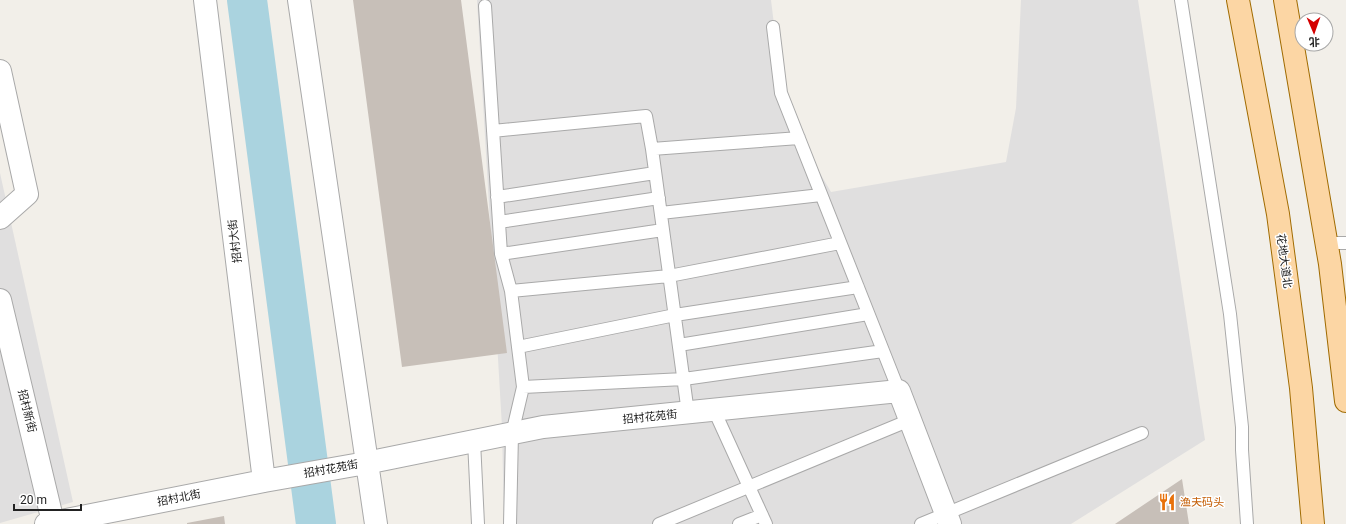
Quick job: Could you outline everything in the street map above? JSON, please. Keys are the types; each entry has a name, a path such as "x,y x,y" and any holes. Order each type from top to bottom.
{"main road":[{"name":"花地大道北","path":"1238,0 1278,214 1301,388 1313,524"},
{"path":"1285,0 1336,243 1330,264 1346,401"}],"street":[{"name":"招村大街","path":"205,0 268,481"},
{"path":"299,0 376,524"},
{"path":"0,71 26,194 0,218"},
{"name":"招村新街","path":"0,300 50,523"},
{"name":"招村花苑街","path":"268,481 543,428 899,391"},
{"path":"899,391 948,519"},
{"name":"招村北街","path":"50,523 268,481"}],"lane":[{"path":"1181,0 1230,314 1242,427 1247,524"},
{"path":"485,6 500,254 511,291 523,387 512,434 510,524"},
{"path":"773,28 781,93 899,391"},
{"path":"493,131 646,116 659,198 688,413"},
{"path":"652,149 799,138"},
{"path":"497,196 655,173"},
{"path":"661,213 821,195"},
{"path":"499,222 659,198"},
{"path":"500,254 663,230"},
{"path":"511,291 669,276 840,243"},
{"path":"518,347 675,315 858,287"},
{"path":"679,345 868,314"},
{"path":"523,387 684,380 883,351"},
{"path":"714,410 764,520 739,524"},
{"path":"659,524 910,420"},
{"path":"921,524 948,519 1142,433"},
{"path":"474,441 478,524"}],"shaded area":[{"path":"477,0 771,0 785,114 831,192 1006,162 1016,108 1021,0 1138,0 1205,440 1071,524 504,524 502,427"},
{"path":"0,173 73,502 0,523"}],"building":[{"path":"353,0 461,0 507,353 402,367"},
{"name":"渔夫码头","path":"1182,479 1189,524 1115,524"},
{"path":"224,516 225,524 187,524 187,523"}],"waterway":[{"path":"247,0 316,524"}],"place":[{"name":"渔夫码头","path":"1167,502"}]}
